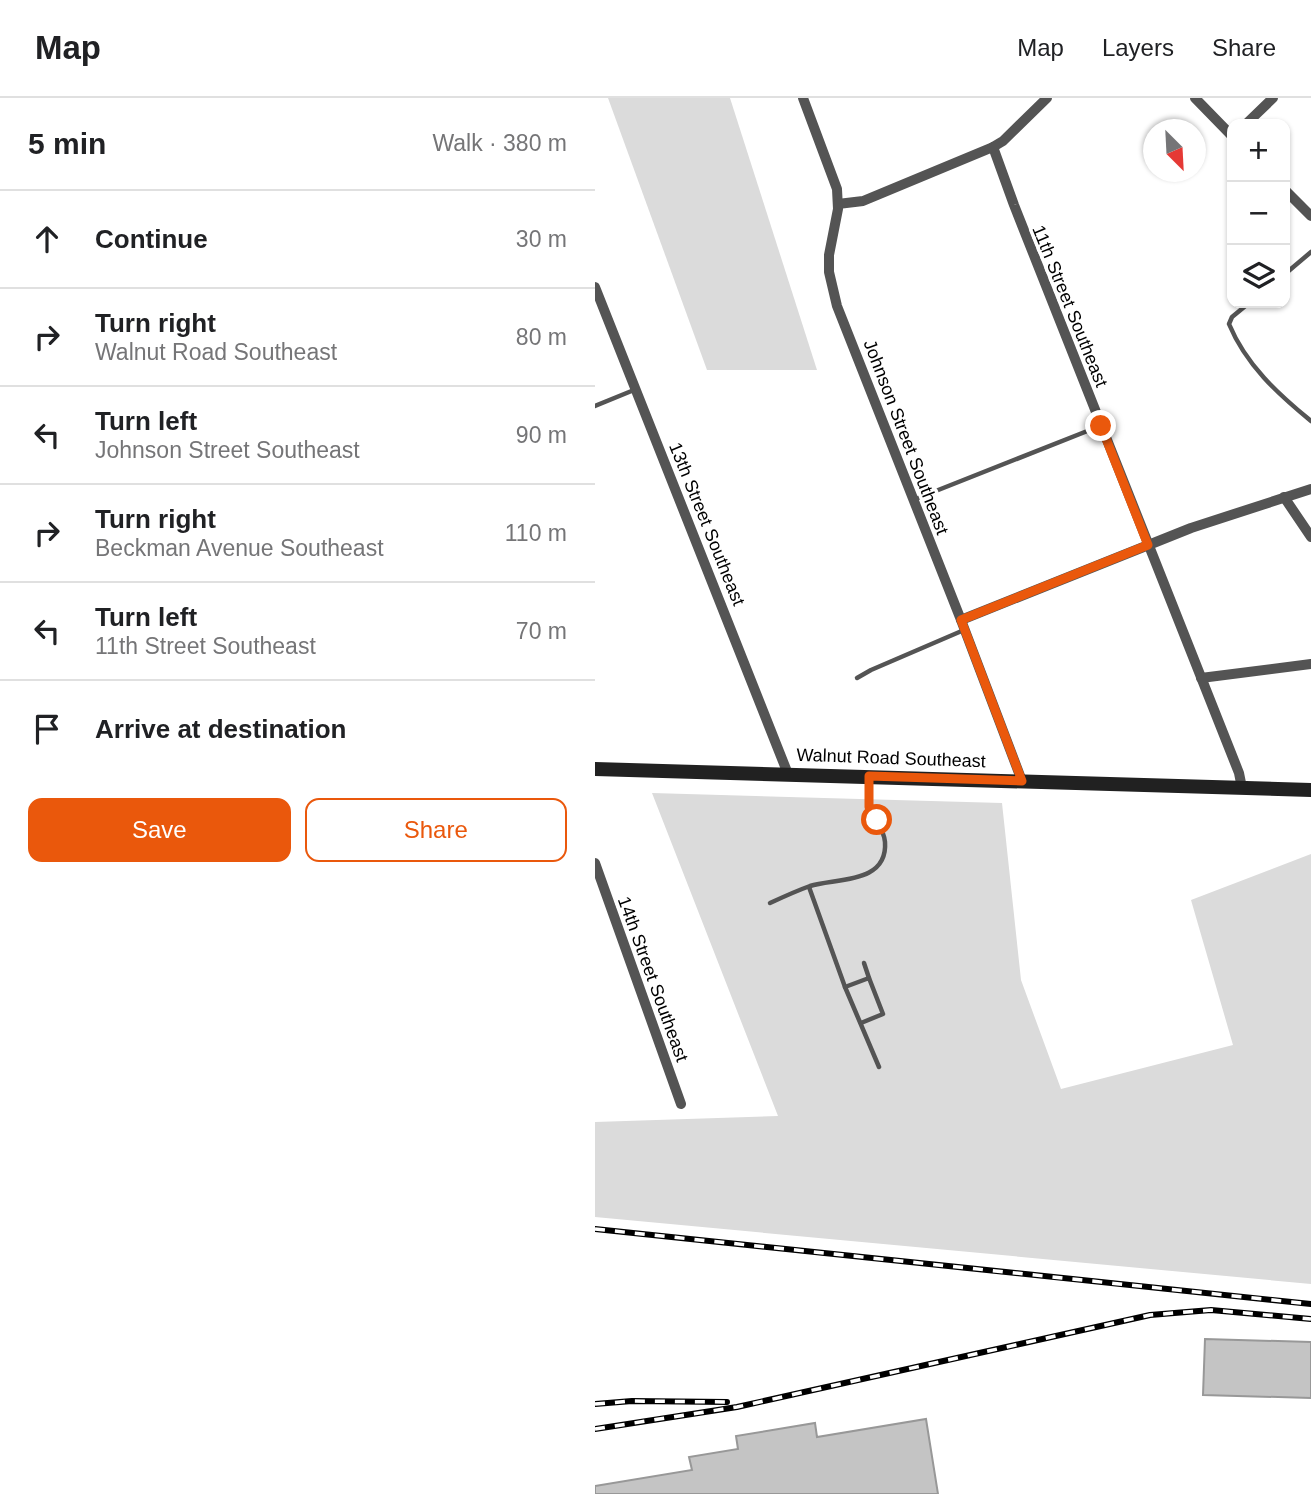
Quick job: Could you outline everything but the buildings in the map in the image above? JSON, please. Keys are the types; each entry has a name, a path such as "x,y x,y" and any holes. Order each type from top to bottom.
{"main road":[{"name":"Walnut Road Southeast","path":"595,769 1311,790"}],"street":[{"name":"Johnson Street Southeast","path":"803,98 832,173 838,204 829,255 832,290 1022,781"},
{"path":"838,204 863,201 993,147 1003,141 1047,98"},
{"path":"1195,98 1227,131"},
{"path":"1251,119 1273,98"},
{"name":"11th Street Southeast","path":"993,147 1242,788"},
{"path":"1290,194 1309,211"},
{"name":"13th Street Southeast","path":"595,287 788,774"},
{"path":"963,625 1191,528 1311,489"},
{"path":"1284,498 1311,537"},
{"path":"1201,678 1311,664"},
{"name":"14th Street Southeast","path":"595,863 681,1104"}],"lane":[{"path":"1290,270 1311,252"},
{"path":"1243,308 1232,317 1229,324 1236,341 1258,373 1311,421"},
{"path":"595,406 635,389"},
{"path":"913,500 1101,426"},
{"path":"857,678 963,625"},
{"path":"770,903 826,882 862,877 874,869 881,860 885,845 884,832 869,807 869,776"},
{"path":"809,887 845,987 879,1067"},
{"path":"861,1023 883,1014 864,963"},
{"path":"845,987 869,978"}],"shaded area":[{"path":"608,98 730,98 817,370 707,370"},
{"path":"652,793 1002,803 1021,980 1061,1089 1233,1045 1191,900 1311,854 1311,1284 595,1217 595,1122 778,1116"}],"railway":[{"path":"595,1229 1311,1304"},
{"path":"595,1429 737,1407 1150,1315 1211,1310 1311,1319"},
{"path":"595,1404 632,1401 727,1402"}],"route":[{"path":"877,820 869,807 869,776 1022,781 961,620 1148,545 1101,426"}]}
